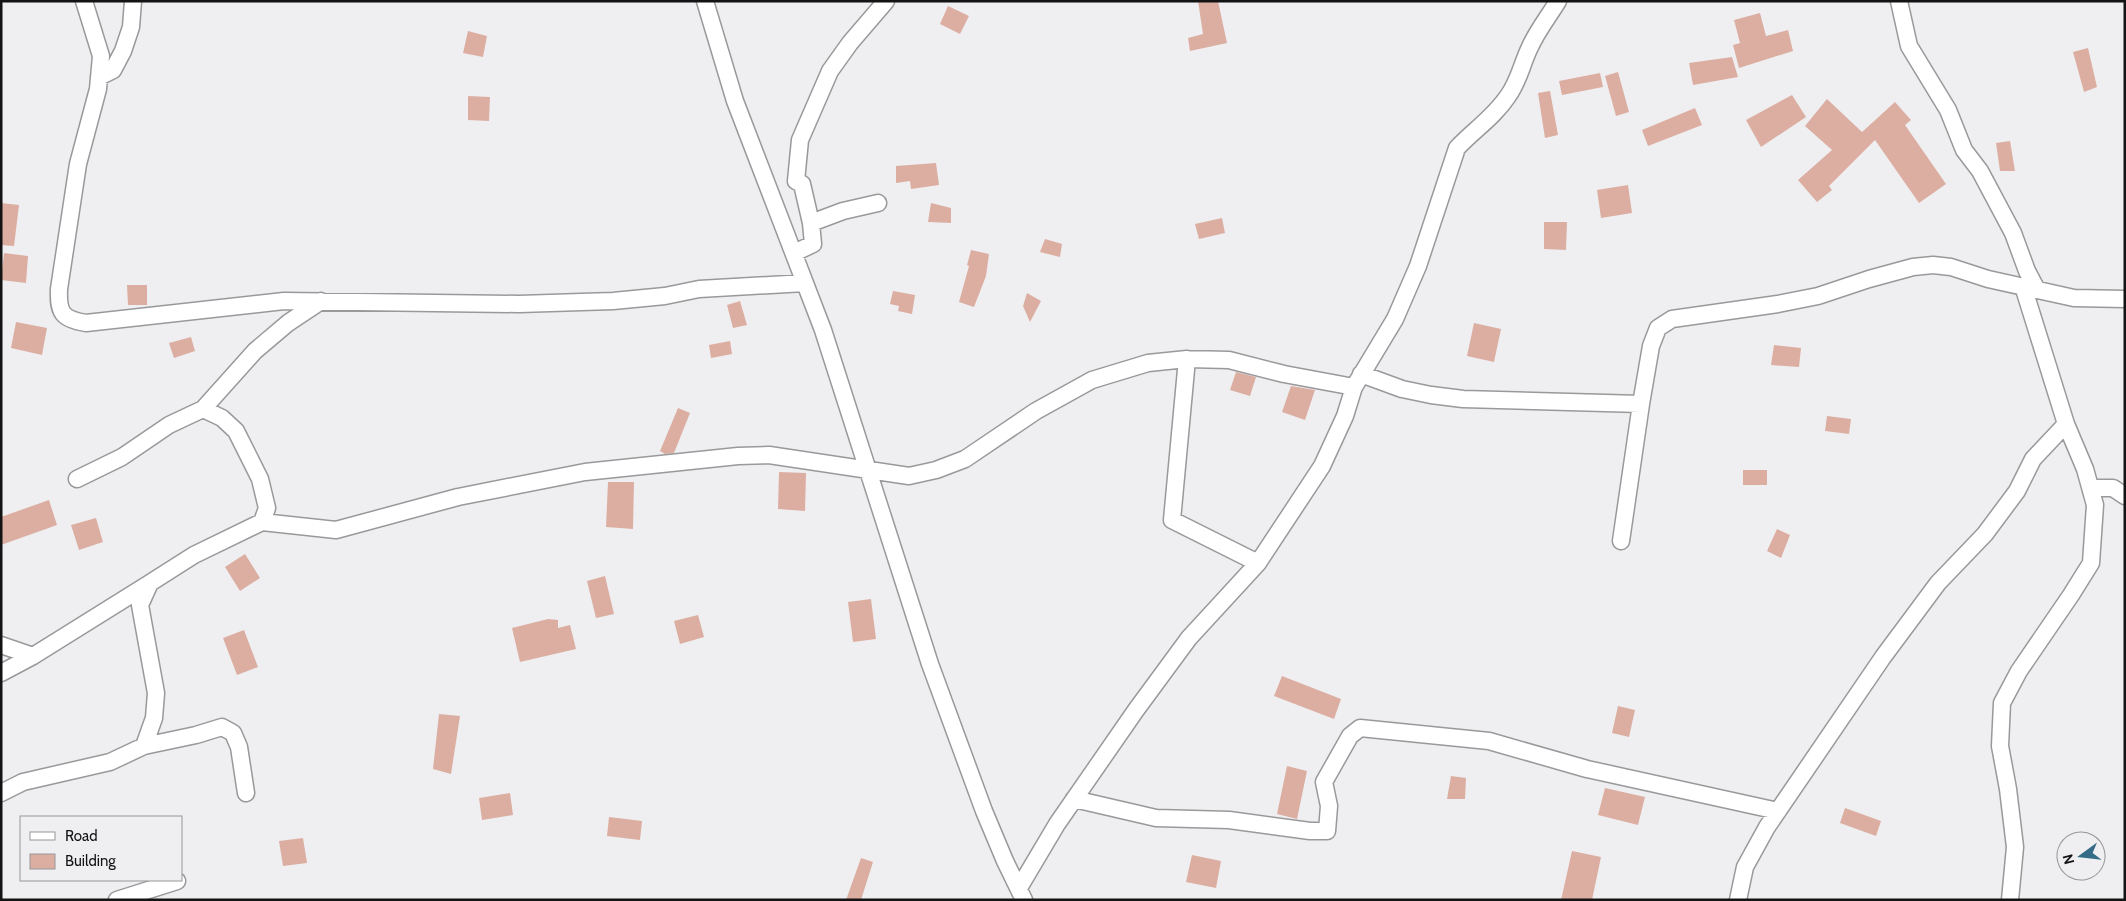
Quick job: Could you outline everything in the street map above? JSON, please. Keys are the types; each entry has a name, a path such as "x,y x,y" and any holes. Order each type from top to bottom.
{"street":[{"path":"84,1 101,56 91,118 78,164 59,290 58,306 63,316 72,320 86,322 284,301 519,304 613,301 665,296 699,290 805,283"},
{"path":"99,77 113,70 123,51 131,27 133,1"},
{"path":"706,1 736,101 823,330 930,664 984,811 1021,894"},
{"path":"794,253 813,244 811,223 802,184 796,181 800,140 830,71 850,43 886,1"},
{"path":"1021,894 1057,824 1136,710 1189,638 1258,563 1322,466 1345,416 1358,380 1395,319 1418,266 1457,148 1470,134 1486,122 1508,96 1521,73 1530,47 1558,1"},
{"path":"1899,1 1909,46 1948,110 1964,150 1980,171 2013,232 2027,271 2066,424 2085,469 2095,505 2091,564 2072,595 2019,671 2002,703 2000,746 2008,788 2015,847 2010,900"},
{"path":"811,223 843,211 878,203"},
{"path":"1621,541 1651,346 1658,328 1672,319 1778,304 1818,296 1913,267 1933,265 1951,267 1988,279 2074,298 2125,299"},
{"path":"77,479 122,457 169,425 203,409 255,351 288,323 321,301"},
{"path":"1187,359 1172,520 1258,563"},
{"path":"1,673 33,656 194,555 262,522 336,530 458,497 585,472 738,456 769,455 909,476 936,470 965,459 1036,411 1092,380 1148,362 1187,359 1229,360 1284,374 1358,380 1431,396 1463,399 1641,404"},
{"path":"203,409 222,418 236,431 260,479 267,508 262,522"},
{"path":"1738,900 1745,867 1778,811 1883,657 1933,590 1985,534 2017,491 2033,459 2066,424"},
{"path":"2090,488 2113,488 2125,496"},
{"path":"144,746 154,718 156,693 140,605 150,584"},
{"path":"1,645 33,656"},
{"path":"1,793 23,782 110,762 144,746 196,735 222,727 233,733 239,747 246,793"},
{"path":"1074,799 1156,818 1230,820 1310,831 1327,830 1330,806 1324,782 1350,736 1360,728 1489,741 1587,769 1778,811"},
{"path":"117,900 177,881"}],"building":[{"path":"1198,1 1218,1 1227,43 1190,51 1188,38 1203,34"},
{"path":"948,6 969,16 960,34 940,24"},
{"path":"1760,13 1766,36 1788,30 1793,51 1739,68 1733,45 1740,43 1734,20"},
{"path":"468,31 487,36 483,57 463,53"},
{"path":"2088,48 2097,87 2084,92 2073,52"},
{"path":"1732,57 1738,77 1693,85 1689,63"},
{"path":"1618,72 1629,112 1616,116 1605,76"},
{"path":"1600,73 1603,87 1562,95 1559,81"},
{"path":"1550,91 1558,135 1545,138 1538,93"},
{"path":"1792,95 1806,117 1761,147 1746,120"},
{"path":"468,96 490,97 489,121 468,120"},
{"path":"1827,99 1862,132 1895,102 1911,120 1905,125 1946,184 1919,203 1875,140 1829,186 1832,190 1817,202 1798,180 1832,150 1805,126"},
{"path":"1695,108 1702,125 1648,146 1642,130"},
{"path":"2010,141 2015,171 2000,171 1996,143"},
{"path":"936,163 939,185 911,189 910,181 896,183 896,166"},
{"path":"1628,185 1632,213 1601,218 1597,190"},
{"path":"1,203 19,205 14,246 1,245"},
{"path":"931,203 951,208 951,223 928,222"},
{"path":"1222,218 1225,233 1199,239 1195,224"},
{"path":"1544,222 1567,222 1566,250 1544,249"},
{"path":"1045,239 1062,244 1060,257 1040,252"},
{"path":"971,250 989,254 986,276 974,307 959,302 969,266 967,265"},
{"path":"4,253 28,256 26,283 1,280"},
{"path":"127,285 147,285 147,305 128,305"},
{"path":"893,291 915,295 912,314 898,311 899,306 890,304"},
{"path":"1027,293 1041,301 1030,322 1023,306"},
{"path":"740,301 747,325 733,328 727,305"},
{"path":"16,322 47,328 42,355 11,348"},
{"path":"1474,323 1501,329 1494,362 1467,356"},
{"path":"191,337 195,351 174,358 169,343"},
{"path":"730,341 732,354 711,358 709,345"},
{"path":"1774,345 1801,348 1799,367 1771,365"},
{"path":"1236,372 1256,377 1250,396 1230,390"},
{"path":"1291,386 1315,390 1305,420 1282,412"},
{"path":"678,408 690,413 674,453 665,454 660,451"},
{"path":"1827,416 1851,419 1849,434 1825,431"},
{"path":"1743,470 1767,470 1767,485 1743,485"},
{"path":"779,472 806,473 805,511 778,509"},
{"path":"608,482 634,482 633,529 606,527"},
{"path":"49,500 57,525 1,545 1,517"},
{"path":"96,518 103,542 79,550 71,525"},
{"path":"1777,529 1790,535 1781,558 1767,551"},
{"path":"245,554 260,578 240,591 225,567"},
{"path":"605,576 614,614 596,618 587,581"},
{"path":"871,599 876,639 853,642 848,602"},
{"path":"698,615 704,637 680,644 674,621"},
{"path":"548,619 558,620 558,628 570,625 576,649 520,662 512,628"},
{"path":"244,630 258,667 237,675 223,638"},
{"path":"1282,676 1341,699 1334,719 1274,696"},
{"path":"1618,706 1635,710 1629,737 1612,733"},
{"path":"439,714 460,716 451,774 433,769"},
{"path":"1287,766 1307,771 1297,819 1277,814"},
{"path":"1451,776 1466,778 1465,799 1447,799"},
{"path":"1605,788 1645,797 1638,825 1598,815"},
{"path":"510,793 513,815 482,820 479,798"},
{"path":"1845,808 1881,821 1876,836 1840,823"},
{"path":"609,817 642,821 640,840 607,836"},
{"path":"303,838 307,863 283,866 279,841"},
{"path":"1572,851 1601,857 1592,900 1561,900"},
{"path":"1192,855 1221,861 1216,888 1186,882"},
{"path":"861,858 873,862 861,900 846,900"}]}
